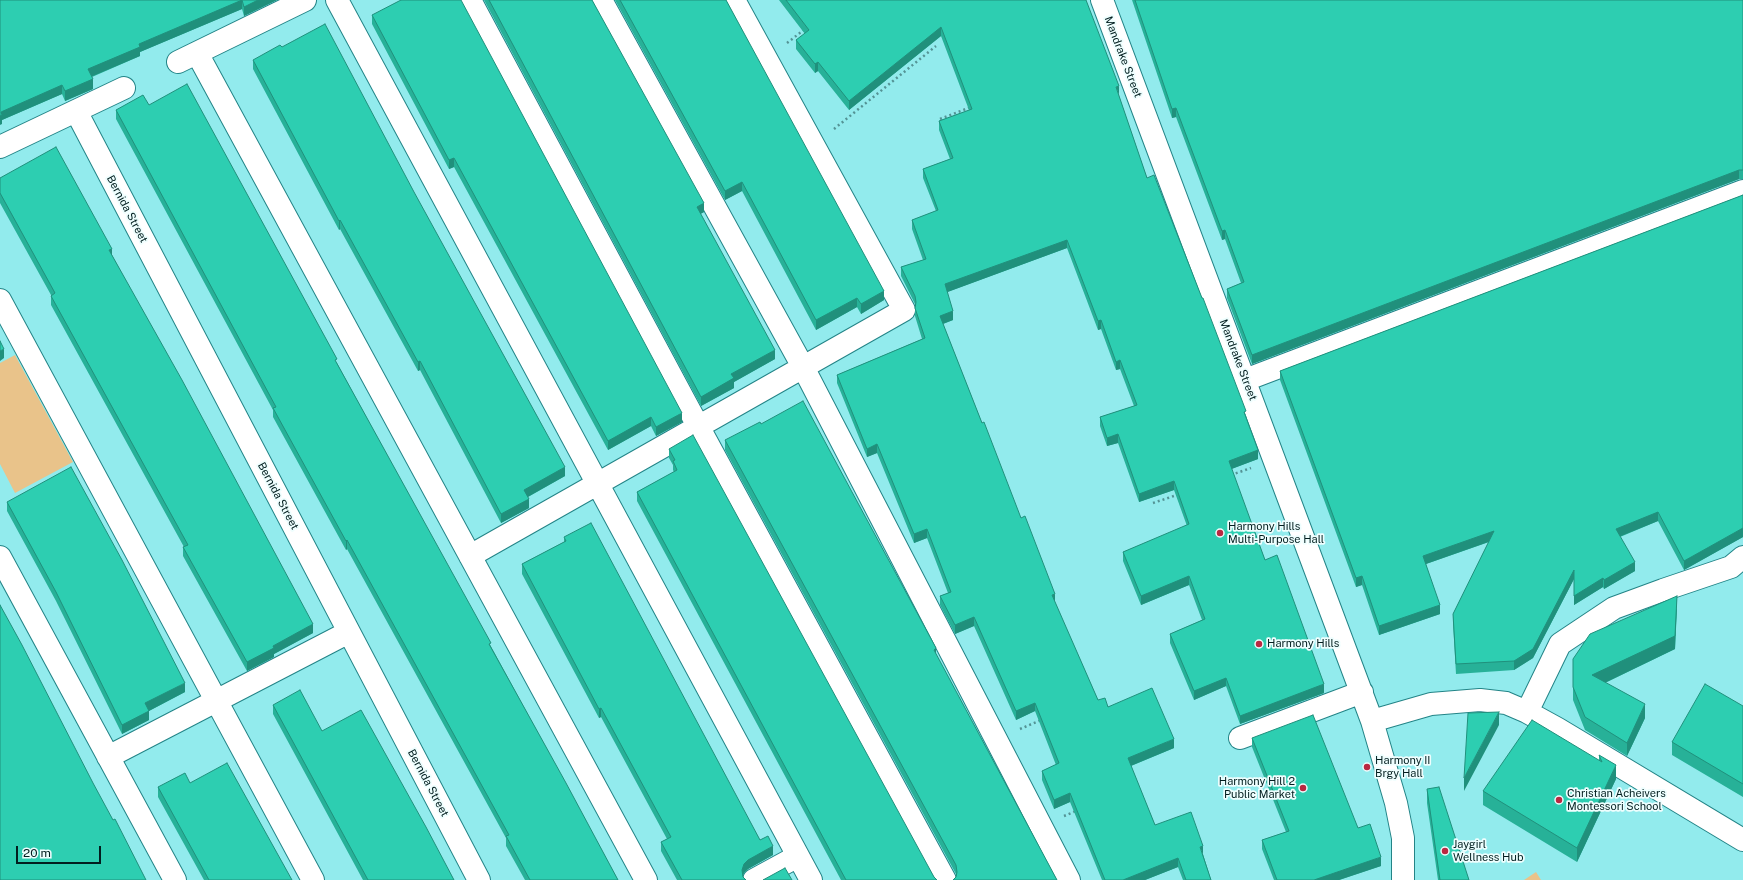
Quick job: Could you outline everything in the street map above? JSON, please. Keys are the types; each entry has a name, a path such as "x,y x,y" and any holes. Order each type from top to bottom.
{"street":[{"path":"305,0 188,57 470,556 646,880"},
{"path":"337,0 811,880"},
{"path":"470,0 698,426 945,880"},
{"path":"601,0 803,367 1069,880"},
{"path":"470,556 904,310 734,0"},
{"name":"Mandrake Street","path":"1102,0 1372,721 1396,803 1403,838 1403,880"},
{"path":"0,147 124,88"},
{"name":"Bernida Street","path":"76,111 479,880"},
{"path":"1245,380 1743,190"},
{"path":"0,300 313,880"},
{"path":"0,558 175,880"},
{"path":"1526,712 1560,644 1614,608 1662,590 1739,566"},
{"path":"108,757 349,632"},
{"path":"1240,738 1362,692"},
{"path":"1372,721 1431,704 1480,700 1506,703 1526,712 1743,840"},
{"path":"754,880 798,856"}],"path":[{"path":"766,59 808,27"},
{"path":"814,146 936,46"},
{"path":"1225,478 1275,460"},
{"path":"1153,503 1182,493"},
{"path":"996,740 1045,719"},
{"path":"1041,826 1077,811"}],"shaded area":[{"path":"15,355 73,462 15,493 0,464 0,363"},
{"path":"1536,872 1541,880 1524,880"}],"building":[{"path":"0,0 242,0 139,44 140,47 88,69 93,79 65,91 62,85 1,112 2,115 0,116"},
{"path":"242,0 258,0 244,7"},
{"path":"401,0 461,0 682,413 656,427 651,417 608,441 454,158 449,160 372,15"},
{"path":"489,0 592,0 704,203 697,207 775,350 731,374 734,378 701,397"},
{"path":"620,0 726,0 884,291 861,304 857,298 816,320 742,182 725,191"},
{"path":"786,0 1086,0 1119,86 1116,87 1147,178 1154,175 1246,411 1244,412 1258,450 1229,461 1265,560 1277,555 1324,684 1240,716 1226,678 1194,691 1170,634 1205,619 1189,576 1141,596 1123,552 1189,524 1174,481 1139,494 1118,434 1107,438 1100,417 1137,405 1120,360 1116,362 1101,320 1098,321 1067,240 945,284 953,311 940,316 982,423 984,422 1021,518 1025,516 1055,594 1052,595 1098,700 1105,698 1108,707 1152,688 1174,739 1128,758 1155,825 1191,812 1203,846 1200,847 1211,880 1186,880 1178,858 1123,880 1105,880 1070,793 1054,800 1042,771 1059,763 1035,703 1016,711 974,617 955,625 940,596 951,592 927,529 914,534 877,444 867,449 837,375 925,338 915,308 915,296 901,267 926,259 912,220 938,210 923,169 953,158 939,121 972,109 941,27 849,101 818,62 815,64 796,40 809,30"},
{"path":"1135,0 1743,0 1743,170 1739,170 1252,355 1227,289 1244,282 1225,230 1222,231 1176,108 1172,109"},
{"path":"325,24 414,192 565,467 524,490 529,499 501,514 420,361 418,362 340,220 339,221 253,60 280,45 282,47"},
{"path":"187,84 337,359 335,360 491,643 489,644 618,880 530,880 506,836 509,835 273,408 276,407 116,110 143,95 149,105"},
{"path":"56,147 112,249 109,250 182,380 313,624 273,646 274,648 247,662 183,547 188,545 51,296 55,293 0,193 0,178"},
{"path":"1743,195 1743,528 1684,561 1658,512 1616,529 1635,562 1604,580 1603,578 1574,596 1574,570 1533,649 1514,661 1456,664 1453,614 1494,531 1423,556 1440,605 1379,626 1362,576 1356,578 1280,371"},
{"path":"0,341 4,349 0,351"},
{"path":"803,401 936,648 934,650 1057,880 953,880 956,877 957,872 956,865 725,440 760,422 761,424"},
{"path":"693,435 937,880 846,880 637,492 677,470 673,461 675,460 669,449"},
{"path":"71,467 122,560 185,683 145,703 149,711 122,725 56,592 7,502"},
{"path":"591,523 760,840 768,836 773,846 748,860 744,864 742,870 743,877 746,880 682,880 661,842 671,837 601,708 599,709 522,564 566,541 564,537"},
{"path":"1677,596 1675,636 1592,675 1645,704 1627,743 1585,717 1573,687 1573,659 1590,634"},
{"path":"0,605 93,783 113,820 115,819 146,880 0,880"},
{"path":"1705,684 1743,706 1743,784 1672,742"},
{"path":"300,690 322,731 361,710 454,880 368,880 273,705"},
{"path":"1499,712 1464,778 1468,713"},
{"path":"1313,715 1358,828 1370,824 1381,857 1314,880 1277,880 1262,840 1289,831 1252,738"},
{"path":"1532,720 1602,762 1599,755 1616,765 1577,848 1483,791"},
{"path":"227,763 292,880 209,880 158,787 185,773 190,783"},
{"path":"1439,787 1469,880 1440,880 1427,789"},
{"path":"785,868 792,880 763,880"}],"place":[{"name":"Harmony Hills Multi-Purpose Hall","path":"1220,533"},
{"name":"Harmony Hills","path":"1259,644"},
{"name":"Harmony II Brgy Hall","path":"1367,767"},
{"name":"Harmony Hill 2 Public Market","path":"1303,788"},
{"name":"Christian Acheivers Montessori School","path":"1559,800"},
{"name":"Jaygirl Wellness Hub","path":"1445,851"}]}
